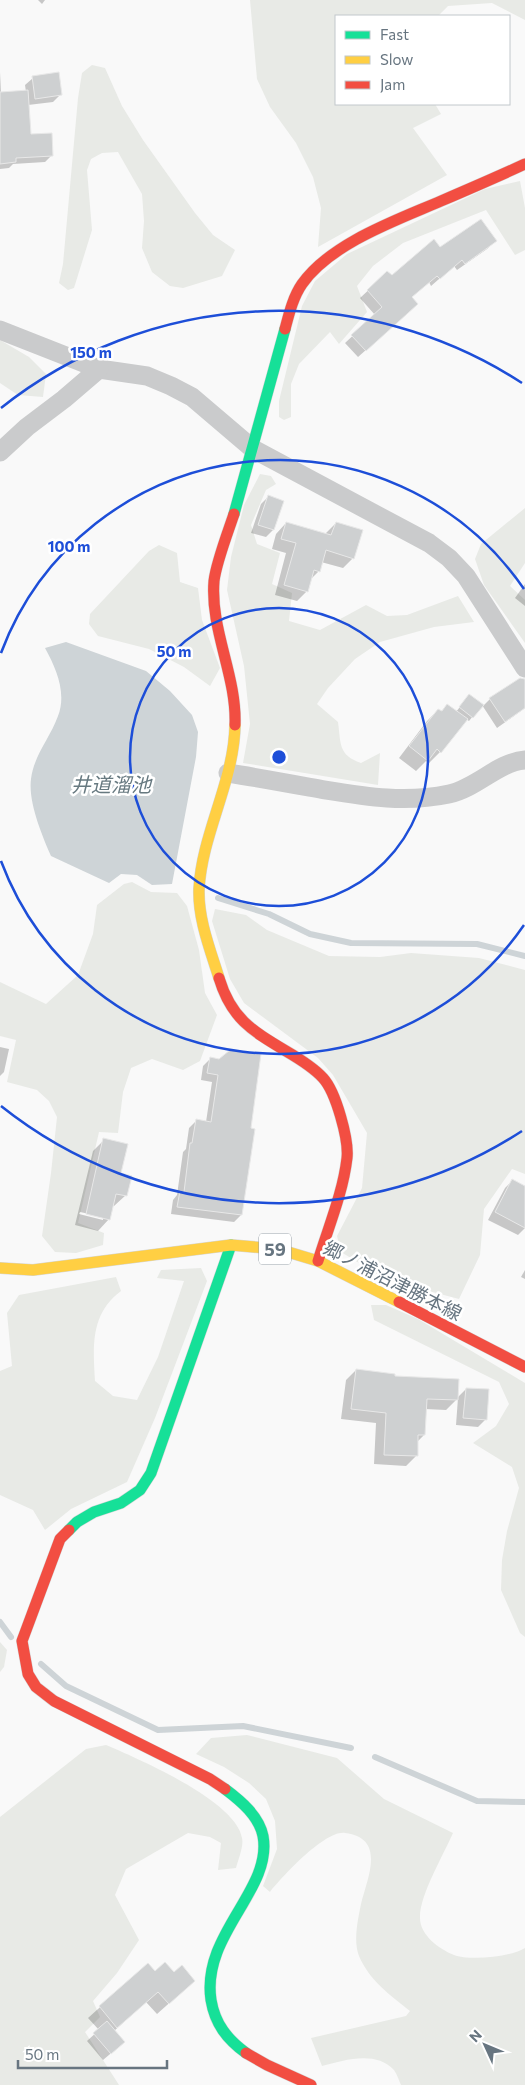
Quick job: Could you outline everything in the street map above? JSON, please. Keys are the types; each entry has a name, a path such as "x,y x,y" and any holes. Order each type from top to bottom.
{"street":[{"path":"318,1261 343,1180 347,1156 345,1136 338,1108 324,1079 290,1053 254,1032 239,1017 225,997 202,921 199,891 201,868 228,773 235,739 236,704 216,616 214,580 253,449 290,309 305,280 321,265 347,246 392,223 525,164"},
{"path":"0,330 99,369 147,376 172,386 192,397 253,449 429,543 449,558 466,576 525,668"},
{"path":"0,452 27,427 99,369"},
{"path":"228,773 381,799 422,799 452,794 480,781 514,761 525,760"},
{"path":"231,1245 151,1473 140,1490 121,1503 94,1512 77,1522 60,1539 22,1641 28,1674 36,1687 54,1701 210,1778 227,1790 249,1810 263,1836 262,1860 250,1890 219,1944 212,1972 210,1991 213,2010 227,2038 264,2064 311,2085"},
{"name":"郷ノ浦沼津勝本線","path":"0,1268 33,1270 231,1245 278,1250 318,1261 525,1367"}],"shaded area":[{"path":"250,0 525,0 525,20 492,3 448,6 439,15 335,15 335,105 436,105 441,114 413,128 447,175 318,247 321,208 313,177 296,143 270,107 257,79"},
{"path":"92,65 105,68 122,106 143,140 195,213 213,235 235,250 222,276 183,288 170,286 152,272 142,248 144,221 142,194 118,152 102,153 91,159 87,170 92,230 74,288 68,290 59,283 63,264 78,98 82,73"},
{"path":"520,181 525,208 525,250 515,255 486,210 403,243 373,266 357,286 367,312 339,344 330,332 299,364 291,384 291,417 284,420 279,417 279,401 302,306 315,281 347,254 485,189"},
{"path":"0,340 29,357 46,374 43,397 18,395 0,383"},
{"path":"260,474 271,476 276,484 266,490 251,525 257,544 280,553 272,584 292,593 289,621 320,630 366,605 387,616 407,615 458,596 474,622 434,627 380,642 355,659 328,688 317,704 338,722 342,748 348,756 361,763 380,753 378,785 243,763 250,724 244,666 227,590 231,557 244,505"},
{"path":"525,508 525,563 510,586 525,600 525,643 484,585 475,559 481,544"},
{"path":"159,545 177,553 180,582 198,588 202,620 220,668 210,686 184,667 149,649 98,636 89,624 90,614 149,551"},
{"path":"132,882 151,892 177,893 187,906 199,950 205,993 217,1015 200,1061 183,1070 152,1059 131,1068 123,1092 118,1133 99,1132 78,1223 104,1233 103,1245 76,1253 55,1252 42,1236 57,1117 49,1101 37,1090 7,1082 16,1040 0,1036 0,982 46,1004 78,975 93,934 97,905 124,884"},
{"path":"215,909 246,915 267,930 329,956 380,957 411,953 479,958 525,970 525,1174 512,1169 484,1209 480,1255 459,1299 387,1280 341,1252 337,1236 362,1188 367,1133 333,1075 318,1058 244,1003 230,979 212,921"},
{"path":"201,1268 207,1281 155,1418 127,1482 71,1509 45,1530 33,1510 0,1495 0,1371 12,1366 7,1313 19,1295 116,1277 121,1291 104,1310 96,1332 94,1344 95,1381 113,1396 137,1400 158,1357 184,1281 157,1278 161,1270"},
{"path":"371,1305 386,1305 418,1319 525,1383 525,1637 520,1633 501,1590 502,1560 507,1531 519,1488 512,1467 473,1443 496,1426 509,1404 499,1382 374,1320"},
{"path":"0,1642 7,1650 4,1667 0,1672"},
{"path":"247,1735 337,1758 384,1799 453,1833 423,1898 421,1924 431,1941 448,1952 461,1957 501,1956 525,1948 525,2085 401,2085 394,2070 387,2064 369,2058 350,2059 322,2066 311,2038 406,2016 410,2011 374,1980 363,1965 357,1950 357,1923 371,1861 370,1851 366,1843 358,1836 345,1833 337,1834 327,1839 304,1856 270,1892 263,1886 277,1849 275,1821 266,1799 249,1783 224,1767 196,1754 211,1738"},
{"path":"106,1745 162,1771 205,1796 223,1810 236,1824 242,1838 242,1849 236,1868 218,1870 221,1843 210,1837 188,1833 126,1869 115,1895 139,1940 117,1973 93,2001 100,2017 85,2032 119,2085 0,2085 0,1817 86,1749"}],"water":[{"name":"井道溜池","path":"66,642 146,671 170,691 192,715 198,732 196,757 172,884 152,885 137,875 121,874 109,883 51,856 34,808 31,779 35,762 58,716 61,698 59,681 45,648"}],"building":[{"path":"59,72 62,95 35,99 32,76"},
{"path":"28,90 31,134 52,133 53,156 16,158 16,162 0,164 0,92"},
{"path":"481,219 497,241 465,264 462,260 440,279 437,276 412,297 418,304 366,351 351,335 382,307 367,290 387,271 392,275 434,239 440,247"},
{"path":"268,495 284,501 274,530 258,525"},
{"path":"286,522 331,535 336,522 363,530 354,559 326,550 320,572 314,570 308,592 284,585 296,543 281,539"},
{"path":"520,678 525,679 525,708 505,722 489,698"},
{"path":"469,694 484,705 473,718 459,707"},
{"path":"447,704 468,719 441,753 437,749 428,761 409,746 438,709 442,711"},
{"path":"230,1050 261,1054 251,1128 255,1129 242,1215 177,1207 180,1191 184,1192 190,1143 192,1143 196,1119 211,1122 218,1075 207,1073 210,1057 219,1059"},
{"path":"103,1138 128,1144 121,1173 132,1176 127,1196 116,1194 110,1220 86,1214"},
{"path":"512,1179 525,1186 525,1228 495,1212"},
{"path":"356,1369 395,1374 395,1376 459,1379 458,1400 427,1399 425,1435 418,1435 418,1456 384,1455 386,1413 351,1409"},
{"path":"466,1388 489,1389 487,1420 463,1418"},
{"path":"165,1962 174,1972 182,1965 195,1981 169,2004 158,1992 117,2028 99,2006 148,1963 155,1971"},
{"path":"107,2021 125,2042 111,2054 93,2033"}],"waterway":[{"path":"218,898 269,914 310,934 351,943 477,944 525,956"},
{"path":"0,1622 11,1637"},
{"path":"41,1664 66,1686 158,1730 243,1726 351,1748"},
{"path":"375,1757 477,1801 525,1802"}],"traffic: fast":[{"path":"234,514 285,329"},
{"path":"69,1530 77,1522 94,1512 121,1503 140,1490 151,1473 231,1245"},
{"path":"225,1789 243,1804 258,1822 263,1836 263,1856 258,1875 216,1954 211,1976 211,2000 215,2016 233,2042 246,2053"}],"traffic: slow":[{"path":"219,978 208,945 200,911 199,889 201,868 229,767 235,725"},
{"path":"0,1268 33,1270 231,1245 278,1249 318,1261 399,1302"}],"traffic: jam":[{"path":"285,329 296,294 302,284 314,269 330,256 385,225 525,164"},
{"path":"234,514 217,565 214,581 214,599 219,635 232,689 235,725"},
{"path":"219,978 230,1003 244,1022 262,1036 311,1067 323,1078 333,1094 341,1116 347,1150 345,1171 339,1197 318,1261"},
{"path":"399,1302 525,1367"},
{"path":"69,1530 60,1539 22,1641 28,1674 36,1687 54,1701 210,1779 225,1789"},
{"path":"246,2053 311,2085"}]}
